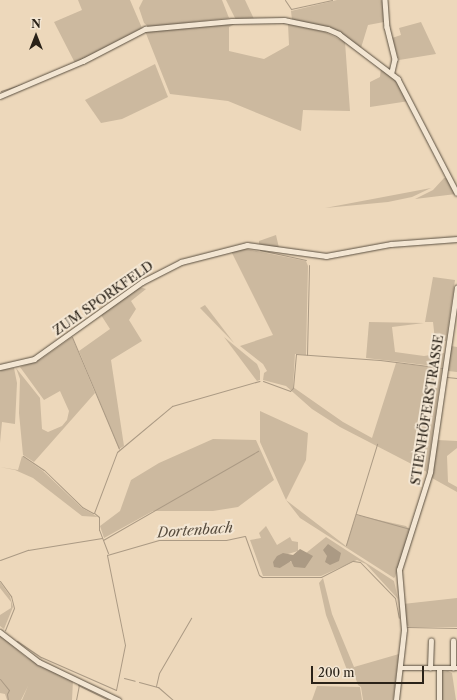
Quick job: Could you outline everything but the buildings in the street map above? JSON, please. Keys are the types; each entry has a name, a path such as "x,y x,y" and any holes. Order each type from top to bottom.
{"street":[{"path":"384,0 387,27 395,59 392,72"},
{"path":"0,96 83,61 142,30 232,21 284,20 328,29 339,34 392,72 404,88 457,193"},
{"name":"ZUM SPORKFELD","path":"0,367 34,359 142,282 188,260 247,245 326,256 384,246 457,239"},
{"name":"STIENHÖFERSTRASSE","path":"396,700 404,630 399,570 430,472 457,288"},
{"path":"0,632 39,662 118,700"},
{"path":"430,668 431,641"},
{"path":"400,668 455,668 453,641"},
{"path":"438,700 439,669"}],"shaded area":[{"path":"78,0 130,0 142,28 75,63 54,22 82,10"},
{"path":"143,0 222,0 229,18 149,27 144,23 139,8"},
{"path":"226,0 245,0 254,19 236,20"},
{"path":"337,0 382,0 384,22 368,25 361,48 341,34 292,20 291,11"},
{"path":"421,22 436,54 399,60 392,38 401,35 399,28"},
{"path":"237,23 229,27 229,51 264,59 289,45 288,24 325,32 345,42 350,111 303,110 301,131 228,101 170,94 145,31"},
{"path":"155,64 168,97 122,119 101,123 85,100"},
{"path":"381,67 396,79 409,101 370,107 370,82 380,77"},
{"path":"444,178 448,178 456,194 415,199 433,190"},
{"path":"431,188 412,197 388,202 325,208"},
{"path":"276,235 279,248 259,244 259,241"},
{"path":"241,248 306,261 308,266 306,355 295,354 293,387 343,422 372,438 396,363 442,368 427,472 340,427 312,409 286,386 263,380 264,373 267,371 263,364 240,346 273,335 231,251"},
{"path":"433,277 455,280 446,341 435,340 433,322 425,322"},
{"path":"140,287 146,289 131,301 136,309 129,320 142,341 111,360 124,446 119,449 79,351 110,329 101,315"},
{"path":"205,305 234,343 200,308"},
{"path":"369,322 424,323 392,327 395,352 424,356 444,353 442,367 366,358"},
{"path":"72,337 95,393 34,462 23,455 19,413 20,379 16,368 40,398 42,429 48,432 62,426 67,420 69,411 60,391 44,400 20,367 41,359"},
{"path":"224,337 257,364 260,371 260,380 257,381"},
{"path":"451,346 457,347 457,372 448,371"},
{"path":"14,368 17,383 15,424 2,422 0,443 0,370"},
{"path":"260,411 308,433 306,460 286,500 260,442"},
{"path":"213,439 256,440 274,480 238,507 213,511 153,511 104,538 100,526 120,511 131,480 159,463"},
{"path":"437,440 457,441 457,448 447,456 448,482 457,487 457,492 432,478"},
{"path":"22,456 43,471 82,508 98,517 82,516 33,478 15,470 0,467 18,470"},
{"path":"286,500 346,546 356,515 406,526 410,530 395,577 394,578 300,518"},
{"path":"266,526 277,545 290,537 292,541 298,542 298,551 288,554 280,568 289,561 293,563 308,554 306,553 326,537 394,581 398,599 366,564 357,560 321,576 263,576 250,540 261,538 259,533"},
{"path":"328,544 341,553 339,561 330,565 325,562 327,556 323,550"},
{"path":"300,549 313,556 305,568 294,567 291,561 280,568 274,567 273,562 277,556 283,553 293,555"},
{"path":"323,578 332,614 354,667 399,654 393,700 363,700 361,687 358,685 352,668 347,670 326,615 319,583"},
{"path":"0,582 10,596 13,607 4,629 0,626 0,615 11,608 11,602 0,588"},
{"path":"457,598 457,627 409,627 406,624 403,604"},
{"path":"0,635 26,657 73,680 72,700 22,700 28,686 21,700 7,700 5,694 0,693"},
{"path":"448,671 452,673 456,700 440,700 441,672"},
{"path":"317,686 360,687 362,700 312,700"}],"waterway":[{"path":"285,0 291,9 332,0"},
{"path":"1,91 23,84"},
{"path":"260,250 306,260"},
{"path":"307,355 309,265"},
{"path":"72,337 119,449"},
{"path":"263,381 290,391 293,388 296,354 380,360 443,368 442,376"},
{"path":"447,377 457,378"},
{"path":"108,553 99,530 99,517 94,513 117,452 172,406 259,381"},
{"path":"346,545 377,444"},
{"path":"103,540 258,451"},
{"path":"23,456 44,470 82,507 93,513"},
{"path":"356,514 410,529"},
{"name":"Dortenbach","path":"17,641 41,657 116,690 125,645 107,555 159,540 226,540 245,536 259,575 262,577 321,577 353,561 360,562 395,598 399,618"},
{"path":"0,560 28,550 102,538"},
{"path":"0,581 11,596 14,608 5,630"},
{"path":"156,686 159,673 191,618"},
{"path":"407,627 457,628"},
{"path":"124,678 135,681"},
{"path":"0,679 9,690 7,694 8,700"},
{"path":"139,682 158,687 173,700"},
{"path":"76,700 79,684"},
{"path":"78,685 109,700"}]}
